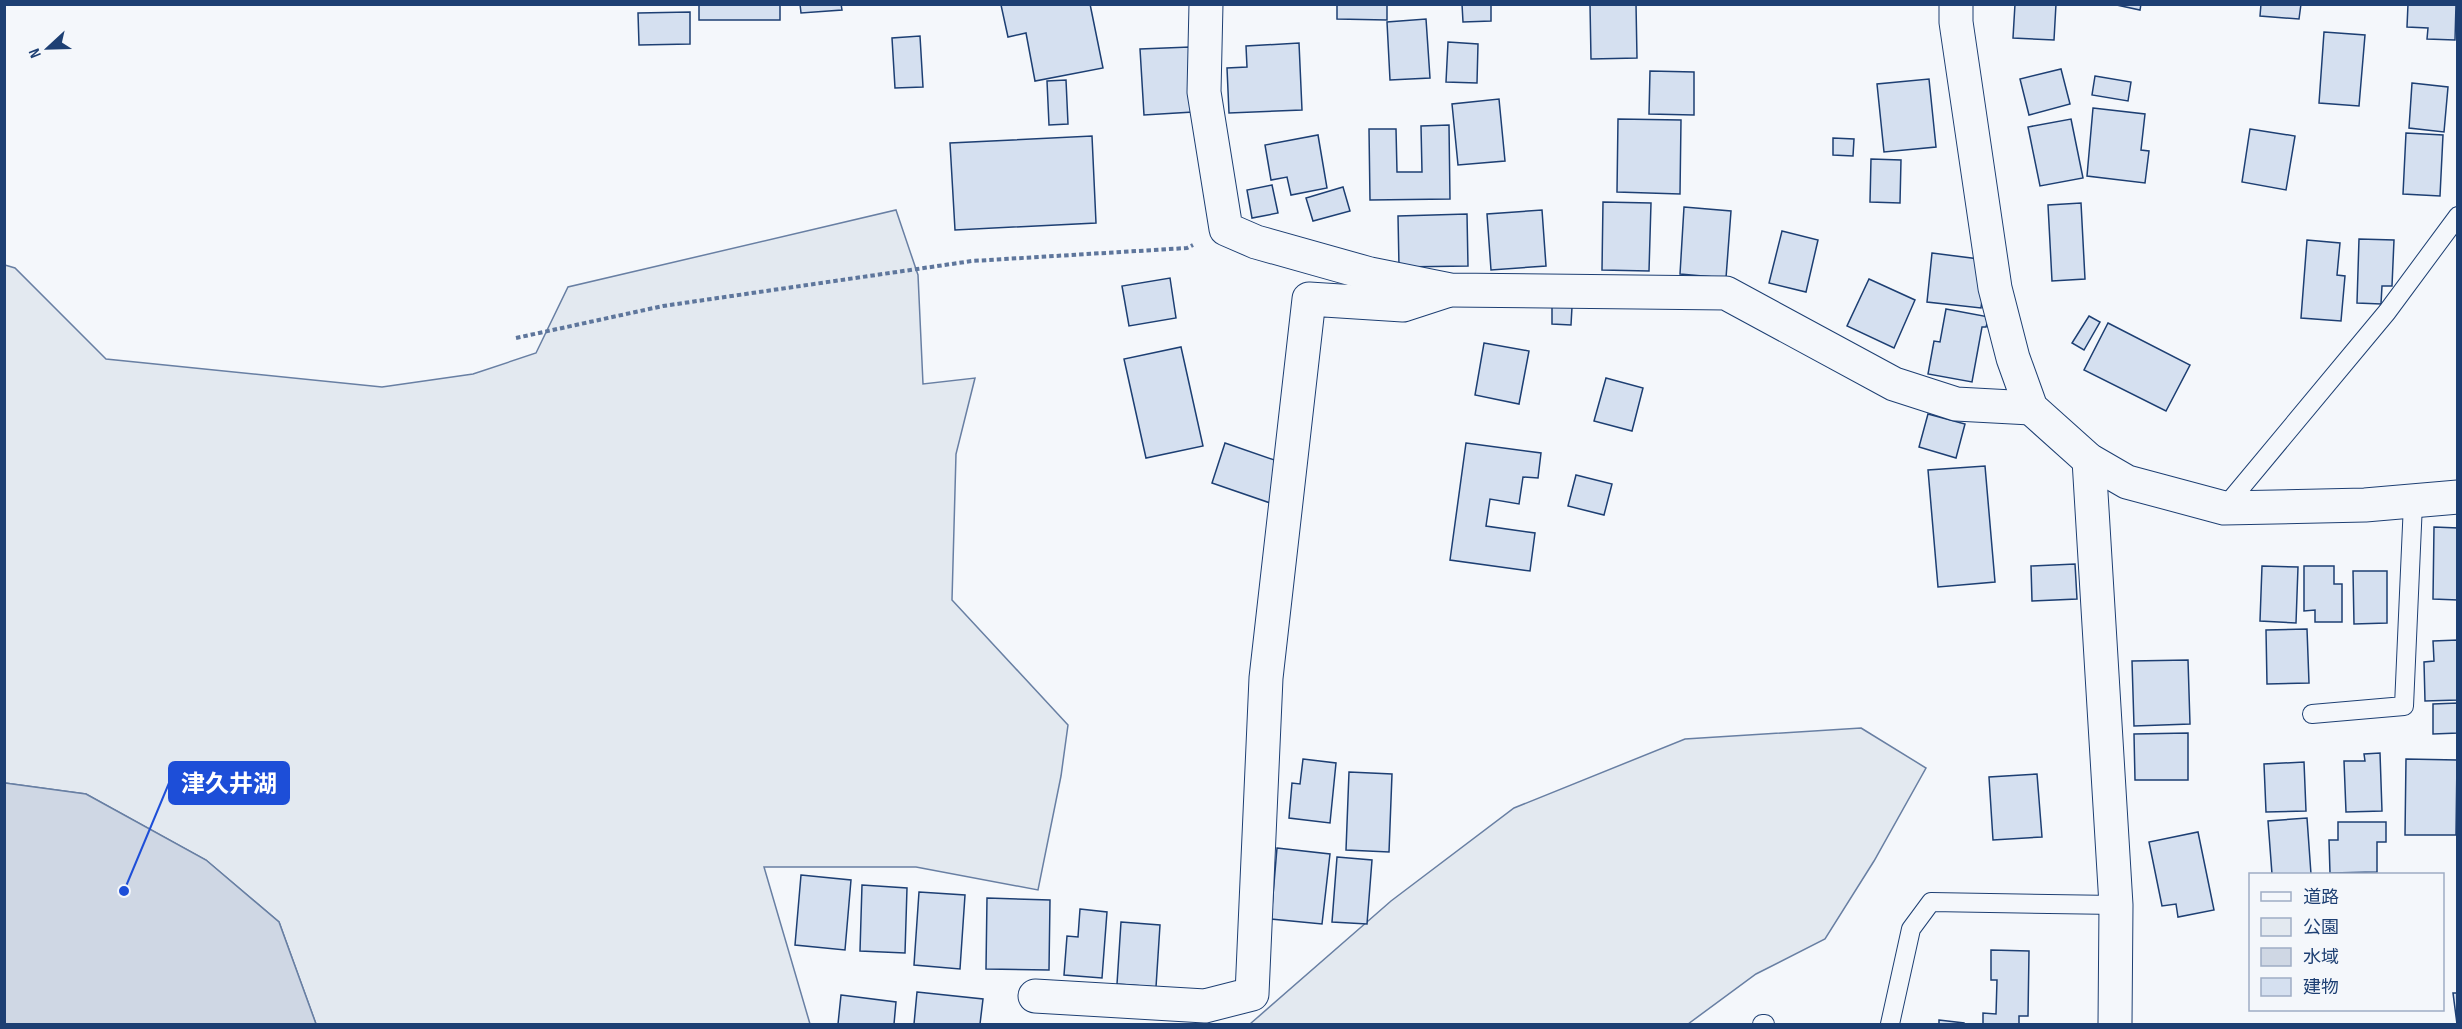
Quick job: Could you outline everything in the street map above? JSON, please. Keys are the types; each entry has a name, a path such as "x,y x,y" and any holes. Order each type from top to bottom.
{"street":[{"path":"1206,4 1204,92 1226,229 1256,242 1370,274 1450,290 1726,293 1894,384 1956,404 2031,408"},
{"path":"1956,4 1995,288 2013,358 2031,408 2089,460 2127,482 2224,508 2413,503 2457,497"},
{"path":"1035,996 1205,1006 1252,994 1266,678 1309,299 1403,304 1450,290"},
{"path":"2089,460 2116,905 2115,1024"}],"lane":[{"path":"2224,508 2387,312 2457,216"},
{"path":"2312,714 2404,706 2413,503"},
{"path":"1890,1024 1911,929 1931,902 2116,905"}],"path":[{"path":"516,338 663,306 972,261 1187,248 1226,229"}],"green space":[{"path":"896,210 918,275 923,384 975,378 956,454 952,600 1068,725 1061,776 1038,890 916,867 764,867 810,1024 316,1024 279,922 206,860 86,794 5,783 5,265 15,268 106,359 382,387 473,374 536,353 568,287"},
{"path":"1861,728 1926,768 1874,861 1825,939 1756,974 1688,1024 1250,1024 1391,901 1514,808 1685,739"}],"water":[{"path":"5,783 86,794 206,860 279,922 316,1024 5,1024"}],"building":[{"path":"699,4 780,4 780,20 699,20"},
{"path":"800,4 841,4 842,10 801,13"},
{"path":"1090,4 1103,68 1035,81 1026,33 1008,37 1001,5"},
{"path":"1337,4 1387,4 1387,20 1337,19"},
{"path":"1462,4 1491,4 1491,21 1463,22"},
{"path":"1590,4 1636,4 1637,58 1591,59"},
{"path":"2015,4 2056,4 2054,40 2013,38"},
{"path":"2112,4 2141,4 2140,10"},
{"path":"2261,4 2301,4 2299,19 2260,16"},
{"path":"2408,4 2456,4 2455,40 2427,39 2428,28 2407,27"},
{"path":"690,12 690,44 639,45 638,13"},
{"path":"1426,19 1430,78 1390,80 1387,22"},
{"path":"2324,32 2365,35 2359,106 2319,103"},
{"path":"920,36 923,87 895,88 892,38"},
{"path":"1448,42 1478,44 1477,83 1446,82"},
{"path":"1299,43 1302,110 1229,113 1227,68 1247,67 1246,46"},
{"path":"1190,47 1193,112 1144,115 1140,49"},
{"path":"2061,69 2070,104 2029,115 2020,79"},
{"path":"1650,71 1694,72 1694,115 1649,114"},
{"path":"2095,76 2131,82 2128,101 2092,95"},
{"path":"1929,79 1936,147 1884,152 1877,84"},
{"path":"1066,80 1068,124 1049,125 1047,81"},
{"path":"2412,83 2448,87 2444,132 2409,128"},
{"path":"1499,99 1505,161 1458,165 1452,104"},
{"path":"2093,108 2145,114 2141,150 2149,151 2145,183 2087,176"},
{"path":"1618,119 1681,120 1680,194 1617,192"},
{"path":"2071,119 2083,178 2040,186 2028,127"},
{"path":"1449,125 1450,199 1370,200 1369,129 1396,129 1397,172 1422,172 1421,126"},
{"path":"2250,129 2295,136 2286,190 2242,182"},
{"path":"2406,133 2443,135 2440,196 2403,194"},
{"path":"1318,135 1327,188 1291,195 1287,177 1271,180 1265,145"},
{"path":"1092,136 1096,223 955,230 950,143"},
{"path":"1833,138 1854,139 1853,156 1833,155"},
{"path":"1871,159 1901,160 1900,203 1870,202"},
{"path":"1272,185 1278,213 1252,218 1247,190"},
{"path":"1343,187 1350,211 1313,221 1306,198"},
{"path":"1603,202 1651,203 1649,271 1602,270"},
{"path":"2081,203 2085,279 2052,281 2048,205"},
{"path":"1684,207 1731,211 1726,278 1680,274"},
{"path":"1542,210 1546,266 1491,270 1487,214"},
{"path":"1467,214 1468,266 1399,267 1398,216"},
{"path":"1782,231 1818,240 1806,292 1769,283"},
{"path":"2359,239 2394,240 2392,286 2382,286 2381,304 2357,303"},
{"path":"2307,240 2340,243 2337,275 2345,276 2341,321 2301,318"},
{"path":"1932,253 1987,260 1981,308 1927,302"},
{"path":"1170,278 1176,318 1129,326 1122,286"},
{"path":"1869,279 1915,300 1894,348 1847,326"},
{"path":"1552,307 1572,307 1571,325 1552,324"},
{"path":"1946,309 1989,317 1986,327 1982,327 1972,382 1928,374 1934,341 1940,342"},
{"path":"2089,316 2100,322 2084,350 2072,343"},
{"path":"2108,323 2190,365 2166,411 2084,370"},
{"path":"1484,343 1529,351 1519,404 1475,395"},
{"path":"1181,347 1203,446 1146,458 1124,359"},
{"path":"1606,378 1643,388 1632,431 1594,421"},
{"path":"1928,414 1965,424 1956,458 1919,447"},
{"path":"1225,443 1286,464 1273,504 1212,483"},
{"path":"1466,443 1541,453 1538,478 1523,477 1519,504 1490,499 1486,526 1535,533 1530,571 1450,560"},
{"path":"1985,466 1995,582 1938,587 1928,470"},
{"path":"1576,475 1612,484 1604,515 1568,506"},
{"path":"2434,527 2458,528 2458,600 2433,599"},
{"path":"2075,564 2077,599 2032,601 2031,566"},
{"path":"2262,566 2298,567 2296,623 2260,621"},
{"path":"2304,566 2334,566 2334,584 2342,584 2342,622 2315,622 2315,610 2304,611"},
{"path":"2353,571 2387,571 2387,623 2354,624"},
{"path":"2307,629 2309,683 2267,684 2266,630"},
{"path":"2458,640 2458,700 2425,701 2424,662 2434,661 2433,641"},
{"path":"2188,660 2190,724 2134,726 2132,661"},
{"path":"2458,703 2458,733 2433,734 2433,704"},
{"path":"2188,733 2188,780 2135,780 2134,734"},
{"path":"2380,753 2382,811 2346,812 2344,761 2365,761 2364,754"},
{"path":"1303,759 1336,763 1330,823 1289,818 1292,783 1300,784"},
{"path":"2406,759 2457,760 2456,835 2405,835"},
{"path":"2304,762 2306,811 2266,812 2264,764"},
{"path":"1349,772 1392,774 1389,852 1346,850"},
{"path":"2037,774 2042,837 1993,840 1989,777"},
{"path":"2307,818 2311,873 2272,873 2268,821"},
{"path":"2338,822 2386,822 2386,842 2377,842 2377,872 2330,873 2329,840 2338,840"},
{"path":"2198,832 2214,910 2178,917 2176,904 2162,906 2149,842"},
{"path":"1277,848 1330,854 1322,924 1271,919"},
{"path":"1337,857 1372,860 1367,924 1332,922"},
{"path":"801,875 851,880 845,950 795,945"},
{"path":"862,885 907,888 905,953 860,951"},
{"path":"919,892 965,895 960,969 914,965"},
{"path":"987,898 1050,900 1049,970 986,969"},
{"path":"1080,909 1107,912 1102,978 1064,975 1067,936 1078,937"},
{"path":"1121,922 1160,925 1156,987 1117,984"},
{"path":"1991,950 2029,951 2028,1016 2019,1016 2019,1024 1983,1024 1983,1013 1996,1014 1997,980 1991,980"},
{"path":"917,992 983,999 980,1024 914,1024"},
{"path":"2453,993 2458,993 2458,1024 2457,1024"},
{"path":"841,995 896,1002 894,1024 838,1024"},
{"path":"1939,1020 1964,1023 1964,1024 1939,1024"}],"place":[{"name":"津久井湖","path":"124,891"}]}
